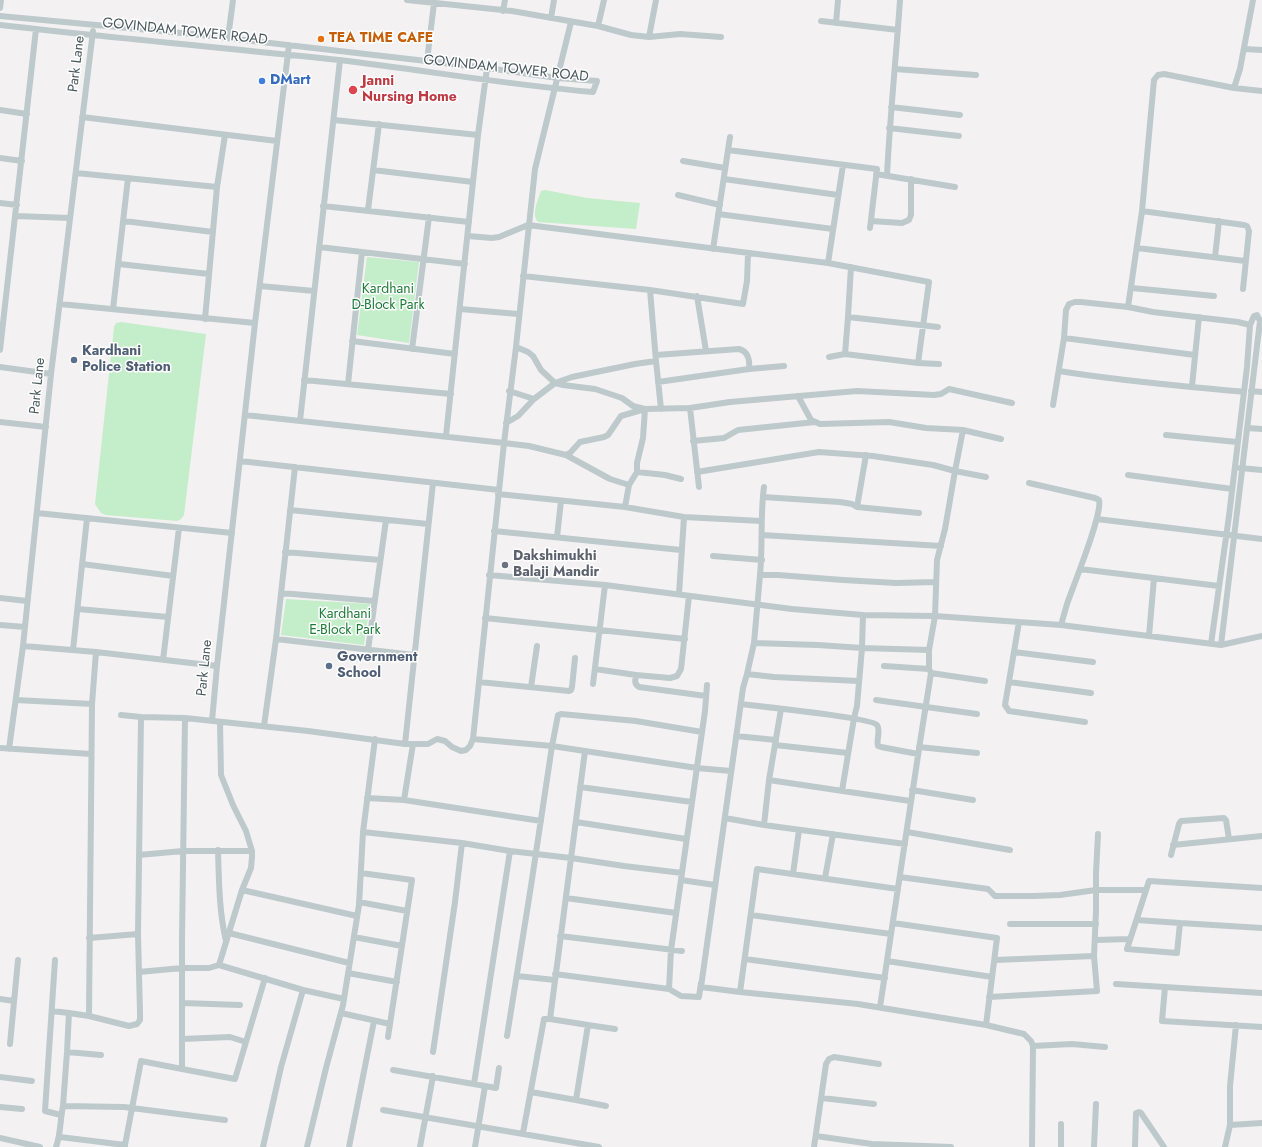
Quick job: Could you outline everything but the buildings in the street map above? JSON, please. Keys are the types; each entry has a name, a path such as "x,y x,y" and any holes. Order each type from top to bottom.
{"street":[{"path":"0,8 1,0"},
{"path":"228,38 233,0"},
{"path":"407,0 551,18 598,26 631,35 649,37 680,34 721,37"},
{"path":"503,11 505,0"},
{"path":"551,18 554,0"},
{"path":"598,26 604,0"},
{"path":"649,37 656,0"},
{"path":"836,24 838,0"},
{"path":"887,175 889,128 900,0"},
{"path":"1234,88 1240,69 1253,0"},
{"path":"427,61 434,3"},
{"name":"GOVINDAM TOWER ROAD","path":"0,16 228,38 487,68 558,78 597,81 593,92 555,89 486,81 340,60 0,25"},
{"path":"821,21 836,24 898,30"},
{"path":"121,715 185,718 264,726 405,744 428,744 437,739 445,741 452,747 461,751 466,750 470,746 473,738 509,391 516,347 522,276 535,169 571,22"},
{"name":"Park Lane","path":"10,749 23,646 51,374 94,25"},
{"path":"0,350 2,312 17,205 36,29"},
{"name":"Park Lane","path":"212,721 255,323 288,45"},
{"path":"1244,49 1262,50"},
{"path":"300,421 340,60"},
{"path":"446,436 478,135 487,68"},
{"path":"895,68 976,75"},
{"path":"1128,307 1142,212 1154,80 1158,75 1164,74 1234,88 1262,91"},
{"path":"891,107 960,115"},
{"path":"0,110 27,114"},
{"path":"82,117 277,141"},
{"path":"334,120 478,135"},
{"path":"368,210 379,124"},
{"path":"889,128 959,136"},
{"path":"205,319 217,187 225,135"},
{"path":"713,249 730,137"},
{"path":"728,150 877,169 870,228"},
{"path":"0,158 22,161"},
{"path":"683,161 726,168"},
{"path":"828,264 843,165"},
{"path":"373,170 473,182"},
{"path":"76,173 217,187"},
{"path":"876,174 955,187"},
{"path":"113,310 128,178"},
{"path":"724,179 838,195"},
{"path":"871,220 902,223 909,220 911,216 910,179"},
{"path":"678,195 720,205"},
{"path":"0,203 17,205"},
{"path":"324,206 469,222"},
{"path":"1142,212 1244,224 1247,226 1249,231 1243,289"},
{"path":"718,214 833,229"},
{"path":"15,216 70,218"},
{"path":"412,349 428,217"},
{"path":"124,221 213,232"},
{"path":"1215,257 1219,221"},
{"path":"468,236 492,238 499,237 528,225 828,264 930,282 918,363"},
{"path":"319,247 465,264"},
{"path":"1137,248 1246,261"},
{"path":"348,384 362,252"},
{"path":"522,276 650,290 743,304 748,253"},
{"path":"119,264 209,274"},
{"path":"845,354 851,268"},
{"path":"260,286 314,291"},
{"path":"1132,288 1214,296"},
{"path":"650,290 661,409"},
{"path":"697,296 706,350"},
{"path":"1053,405 1064,338 1066,310 1069,304 1081,302 1128,307 1153,312 1250,325"},
{"path":"60,304 255,323"},
{"path":"460,308 518,314"},
{"path":"1211,644 1244,392 1250,325 1258,315"},
{"path":"1221,645 1251,391 1259,350 1260,320 1258,315"},
{"path":"848,317 938,327"},
{"path":"1192,386 1199,317"},
{"path":"1064,338 1195,355"},
{"path":"352,341 455,354"},
{"path":"516,347 533,356 541,370 555,383 595,389 622,398 633,406 645,409 690,408 730,402 857,391 934,395 942,394 949,389 1012,403"},
{"path":"506,423 518,416 534,398 555,383 572,377 656,358 706,350 739,349 747,353 749,370"},
{"path":"829,357 845,354 918,363 939,364"},
{"path":"658,382 784,366"},
{"path":"0,367 51,374"},
{"path":"1059,371 1096,377 1244,392"},
{"path":"304,380 451,394"},
{"path":"509,391 534,398"},
{"path":"1251,391 1262,392"},
{"path":"798,396 810,418 820,424 889,422 926,428 963,430 1001,439"},
{"path":"690,408 699,487"},
{"path":"566,455 570,453 580,442 601,438 608,435 621,416 645,409"},
{"path":"625,507 629,485 636,472 636,463 643,438 645,409"},
{"path":"245,415 529,446 566,455 610,479 629,485"},
{"path":"0,422 46,428"},
{"path":"693,441 724,438 738,430 815,422"},
{"path":"1247,428 1262,429"},
{"path":"880,1007 930,671 929,650 935,616 937,560 945,529 963,430"},
{"path":"1166,435 1237,442"},
{"path":"697,472 819,452 866,455 933,465 986,477"},
{"path":"857,507 866,455"},
{"path":"240,461 433,483 561,501 625,507 684,517 761,521"},
{"path":"264,726 276,639 295,467"},
{"path":"1234,468 1262,470"},
{"path":"636,472 665,475 681,479"},
{"path":"1128,475 1232,489"},
{"path":"405,744 433,483"},
{"path":"1029,483 1095,498 1099,500 1100,504 1097,519 1061,625"},
{"path":"517,976 555,977 663,989 669,988 682,996 699,997 743,688 754,643 762,560 761,521 764,487"},
{"path":"763,497 840,502 852,504 857,507 919,513"},
{"path":"557,537 561,501"},
{"path":"290,510 428,524"},
{"path":"37,513 232,533"},
{"path":"679,594 684,517"},
{"path":"73,650 87,518"},
{"path":"1097,519 1262,539"},
{"path":"368,650 386,520"},
{"path":"163,660 179,528"},
{"path":"494,531 681,550"},
{"path":"762,535 940,546"},
{"path":"285,552 380,560"},
{"path":"713,556 762,560"},
{"path":"82,564 173,576"},
{"path":"1080,569 1219,586"},
{"path":"760,574 896,583 936,582"},
{"path":"489,575 605,585 758,605 863,615 935,616 1061,625 1221,645 1262,636"},
{"path":"1149,636 1154,578"},
{"path":"593,684 605,585"},
{"path":"281,593 374,601"},
{"path":"595,669 670,678 677,676 682,669 689,596"},
{"path":"0,598 27,601"},
{"path":"78,609 168,617"},
{"path":"842,791 857,706 863,615"},
{"path":"485,618 685,639"},
{"path":"1019,622 1005,705 1009,711 1085,722"},
{"path":"0,625 25,627"},
{"path":"276,639 414,655"},
{"path":"754,643 929,650"},
{"path":"23,646 96,652 217,666"},
{"path":"531,687 537,646"},
{"path":"89,1016 91,754 92,704 96,652"},
{"path":"1014,652 1093,662"},
{"path":"479,682 569,691 571,690 575,658"},
{"path":"884,666 930,671 985,681"},
{"path":"747,674 774,677 859,681"},
{"path":"636,675 635,682 639,687 706,696"},
{"path":"1009,682 1091,693"},
{"path":"669,988 671,950 702,732 707,685"},
{"path":"16,700 92,704"},
{"path":"876,700 977,714"},
{"path":"741,704 854,718 875,723 878,725 878,746 881,748 918,754"},
{"path":"764,825 769,780 781,709"},
{"path":"507,1036 558,715 561,714 636,721 702,732"},
{"path":"52,1011 89,1016 128,1026 137,1024 140,1020 138,934 141,717"},
{"path":"182,1069 185,718"},
{"path":"219,965 242,890 251,868 252,851 246,831 232,805 221,775 220,722"},
{"path":"736,736 848,753"},
{"path":"473,738 552,746 697,768 731,771"},
{"path":"307,1147 344,999 359,902 363,832 375,739"},
{"path":"404,800 413,744"},
{"path":"919,747 977,753"},
{"path":"0,748 91,754"},
{"path":"550,1019 585,751"},
{"path":"769,780 910,801"},
{"path":"580,787 692,802"},
{"path":"912,790 973,800"},
{"path":"367,798 404,800 541,821"},
{"path":"725,818 764,825 905,844"},
{"path":"1171,855 1181,821 1224,818 1226,820 1229,839"},
{"path":"576,822 686,839"},
{"path":"793,874 799,830"},
{"path":"363,832 462,843 510,851 682,873"},
{"path":"907,832 1010,850"},
{"path":"825,878 832,834"},
{"path":"990,997 1097,991 1094,956 1098,834"},
{"path":"1173,845 1262,836"},
{"path":"432,1052 455,902 462,843"},
{"path":"218,850 219,898 226,943"},
{"path":"139,855 183,851 252,851"},
{"path":"474,1084 510,851"},
{"path":"740,992 757,869 898,889"},
{"path":"361,873 412,880 388,1037"},
{"path":"900,877 988,889 995,896 1060,895 1096,890 1146,890"},
{"path":"681,880 715,885"},
{"path":"1180,923 1177,953 1127,949 1150,881 1262,888"},
{"path":"242,890 357,916"},
{"path":"566,898 676,912"},
{"path":"359,902 407,911"},
{"path":"751,914 892,934"},
{"path":"1136,920 1262,928"},
{"path":"893,923 997,938 986,1025"},
{"path":"1010,924 1096,924"},
{"path":"229,933 349,963"},
{"path":"89,938 138,934"},
{"path":"560,936 682,951"},
{"path":"354,937 402,946"},
{"path":"1095,940 1130,939"},
{"path":"995,960 1094,956"},
{"path":"745,959 884,978"},
{"path":"10,1044 18,960"},
{"path":"55,960 45,1111 61,1115"},
{"path":"887,961 992,977"},
{"path":"139,972 182,968 209,968 219,965 303,990 344,999"},
{"path":"348,973 396,982"},
{"path":"60,1137 125,1146 141,1061 235,1079 265,978"},
{"path":"701,981 701,987 880,1007 986,1025 1024,1034 1031,1041 1033,1046 1032,1147"},
{"path":"1116,984 1262,993"},
{"path":"1165,987 1162,1022 1262,1027"},
{"path":"263,1147 280,1066 303,990"},
{"path":"0,999 14,1001"},
{"path":"182,1003 240,1005"},
{"path":"56,1147 60,1137 69,1013"},
{"path":"341,1013 390,1024"},
{"path":"523,1133 544,1019 615,1029"},
{"path":"349,1147 374,1021"},
{"path":"576,1100 588,1025"},
{"path":"1225,1147 1230,1125 1230,1086 1236,1025"},
{"path":"182,1039 230,1037 246,1042"},
{"path":"1033,1046 1072,1044 1105,1046"},
{"path":"67,1052 101,1055"},
{"path":"814,1147 826,1064 829,1059 834,1058 878,1064"},
{"path":"393,1070 496,1088 499,1068"},
{"path":"420,1147 433,1076"},
{"path":"0,1077 32,1081"},
{"path":"475,1147 485,1086"},
{"path":"531,1092 606,1106"},
{"path":"822,1098 874,1104"},
{"path":"1094,1147 1096,1104"},
{"path":"63,1106 133,1108 225,1120"},
{"path":"0,1107 22,1109"},
{"path":"383,1110 599,1147"},
{"path":"1135,1147 1136,1113 1139,1112 1164,1147"},
{"path":"1230,1125 1262,1123"},
{"path":"1061,1124 1061,1147"},
{"path":"816,1136 872,1144 951,1147"},
{"path":"0,1138 40,1147"}],"green space":[{"path":"545,190 587,198 640,203 636,229 538,222 535,211 541,191"},
{"name":"Kardhani D-Block Park","path":"367,257 419,262 409,343 357,335"},
{"path":"121,322 206,334 184,515 177,521 106,515 101,513 95,504 114,327 116,323"},
{"name":"Kardhani E-Block Park","path":"286,599 370,604 364,645 281,635"}],"place":[{"name":"TEA TIME CAFE","path":"321,39"},
{"name":"DMart","path":"262,81"},
{"name":"Janni Nursing Home","path":"353,90"},
{"name":"Kardhani Police Station","path":"74,360"},
{"name":"Dakshimukhi Balaji Mandir","path":"505,565"},
{"name":"Government School","path":"329,666"}]}
